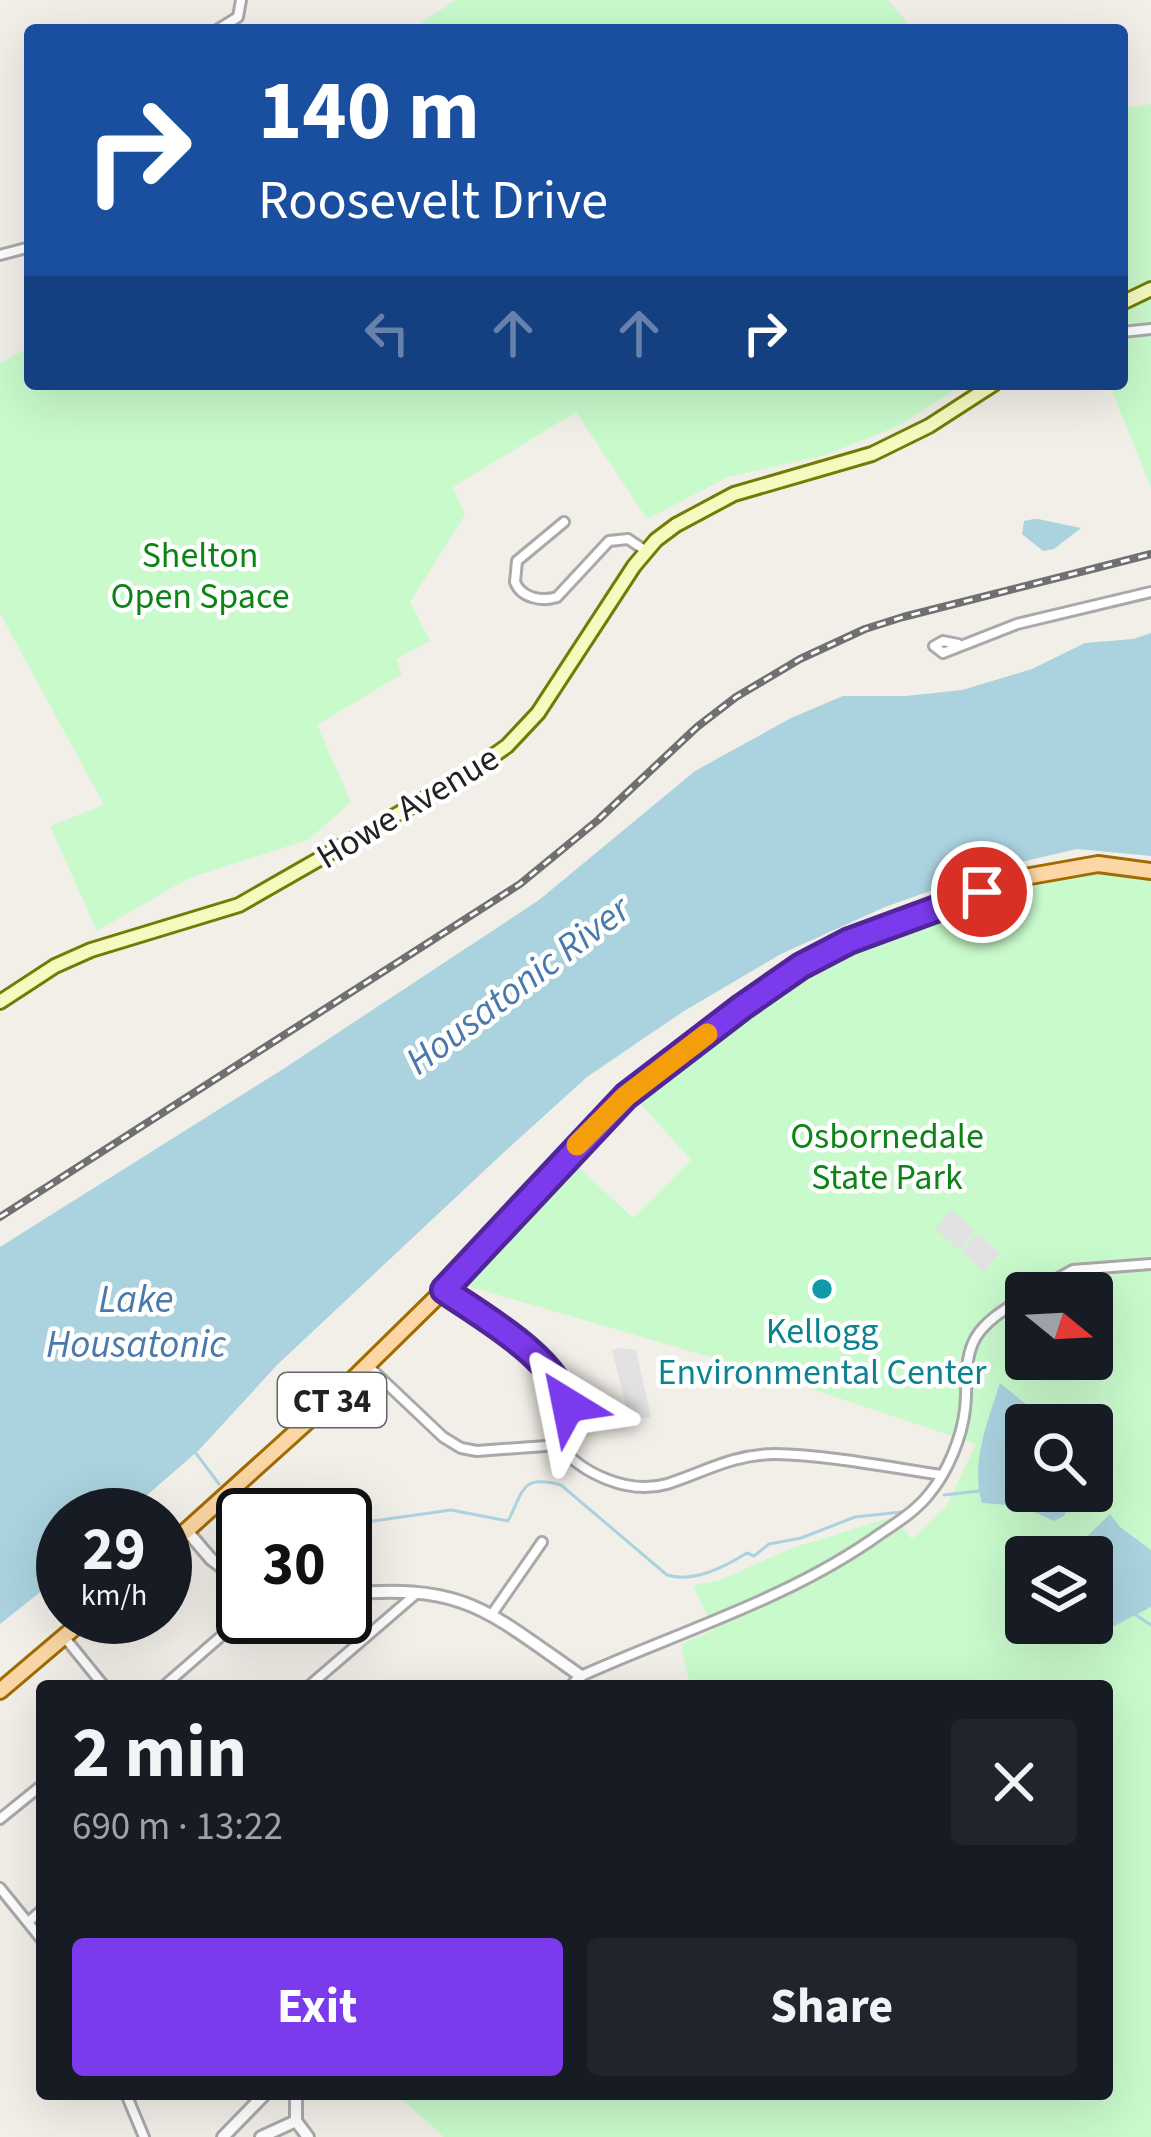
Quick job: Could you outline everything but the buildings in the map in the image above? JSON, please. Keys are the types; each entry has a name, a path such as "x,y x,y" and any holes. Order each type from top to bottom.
{"main road":[{"name":"Howe Avenue","path":"0,1002 55,966 91,950 239,905 488,760 538,713 646,551 676,525 711,504 844,466 929,426 985,390"},
{"name":"CT 34","path":"192,1526 444,1290 626,1096 801,966 849,941 1019,878 1098,864 1151,871"},
{"path":"0,1690 56,1644"}],"street":[{"path":"227,24 238,17 242,0"},
{"path":"564,522 517,561 515,581 525,594 548,600 557,597 609,541 628,539 646,551"},
{"path":"958,644 1017,624 1151,592"},
{"path":"1069,1272 1151,1264"},
{"path":"444,1290 551,1371 568,1405 559,1445 584,1470 642,1486 668,1484 731,1459 776,1454 942,1475"},
{"path":"579,1680 839,1563 913,1511 942,1475 963,1424 967,1366 976,1338 1005,1311"},
{"path":"368,1365 443,1437 461,1448 559,1445"},
{"path":"192,1537 216,1563"},
{"path":"492,1614 542,1542"},
{"path":"372,1593 418,1590 456,1597 492,1614 576,1680"},
{"path":"316,1680 414,1599 418,1590"},
{"path":"171,1680 216,1641"},
{"path":"70,1644 99,1680"},
{"path":"0,1819 36,1790"},
{"path":"0,1888 36,1932"},
{"path":"28,1922 36,1915"},
{"path":"129,2100 144,2137"},
{"path":"223,2137 259,2100"},
{"path":"296,2100 296,2121 308,2137"},
{"path":"261,2137 296,2121"}],"green space":[{"path":"455,0 888,0 909,24 420,24"},
{"path":"1151,104 1151,487 1111,390 1128,390 1128,108"},
{"name":"Shelton Open Space","path":"24,350 24,390 955,390 896,427 826,455 728,477 647,519 576,412 453,487 465,515 410,602 430,641 396,659 402,674 317,725 351,802 308,840 189,878 97,931 50,826 104,805 0,613 0,363"},
{"name":"Osbornedale State Park","path":"1091,874 1151,875 1151,2137 444,2137 403,2100 1113,2100 1113,1680 689,1680 681,1644 714,1630 693,1586 723,1579 792,1548 893,1517 912,1539 947,1505 976,1444 758,1371 464,1285 577,1166 633,1218 691,1160 639,1102 739,1021 850,948 987,895"}],"shaded area":[{"path":"952,1210 975,1231 960,1251 935,1229"},
{"path":"978,1233 1000,1253 983,1272 962,1252"},
{"path":"612,1350 636,1350 651,1417 636,1420 628,1413"}],"water":[{"path":"1024,521 1081,528 1054,549 1043,551 1022,534"},
{"name":"Lake Housatonic","path":"1151,633 1151,856 1077,849 995,868 885,907 781,954 684,1011 587,1077 277,1365 199,1450 155,1488 36,1488 36,1595 0,1624 0,1247 539,900 695,771 791,718 843,696 962,690 1032,669 1085,643"},
{"path":"1000,1383 1026,1404 1005,1404 1005,1505 982,1503 978,1473"},
{"path":"1034,1512 1066,1512 1054,1521"},
{"path":"1110,1514 1151,1550 1151,1607 1113,1626 1113,1536 1087,1536"}],"waterway":[{"path":"195,1452 219,1484"},
{"path":"372,1521 451,1510 508,1521 525,1488 548,1482 561,1485 667,1575 688,1577 747,1553 754,1556 769,1544 801,1538 855,1517 901,1512"},
{"path":"944,1495 979,1491"},
{"path":"1133,1613 1151,1625"}],"railway":[{"path":"0,1217 520,884 598,820 697,727 800,659 903,617 1151,554"}],"slow traffic":[{"path":"577,1145 626,1096 707,1034"}],"place":[{"name":"Kellogg Environmental Center","path":"822,1289"}],"route":[{"path":"568,1405 541,1361 444,1290 626,1096 742,1007 801,966 849,941 982,892"}],"water label":[{"name":"Housatonic River","path":"517,984"}]}
